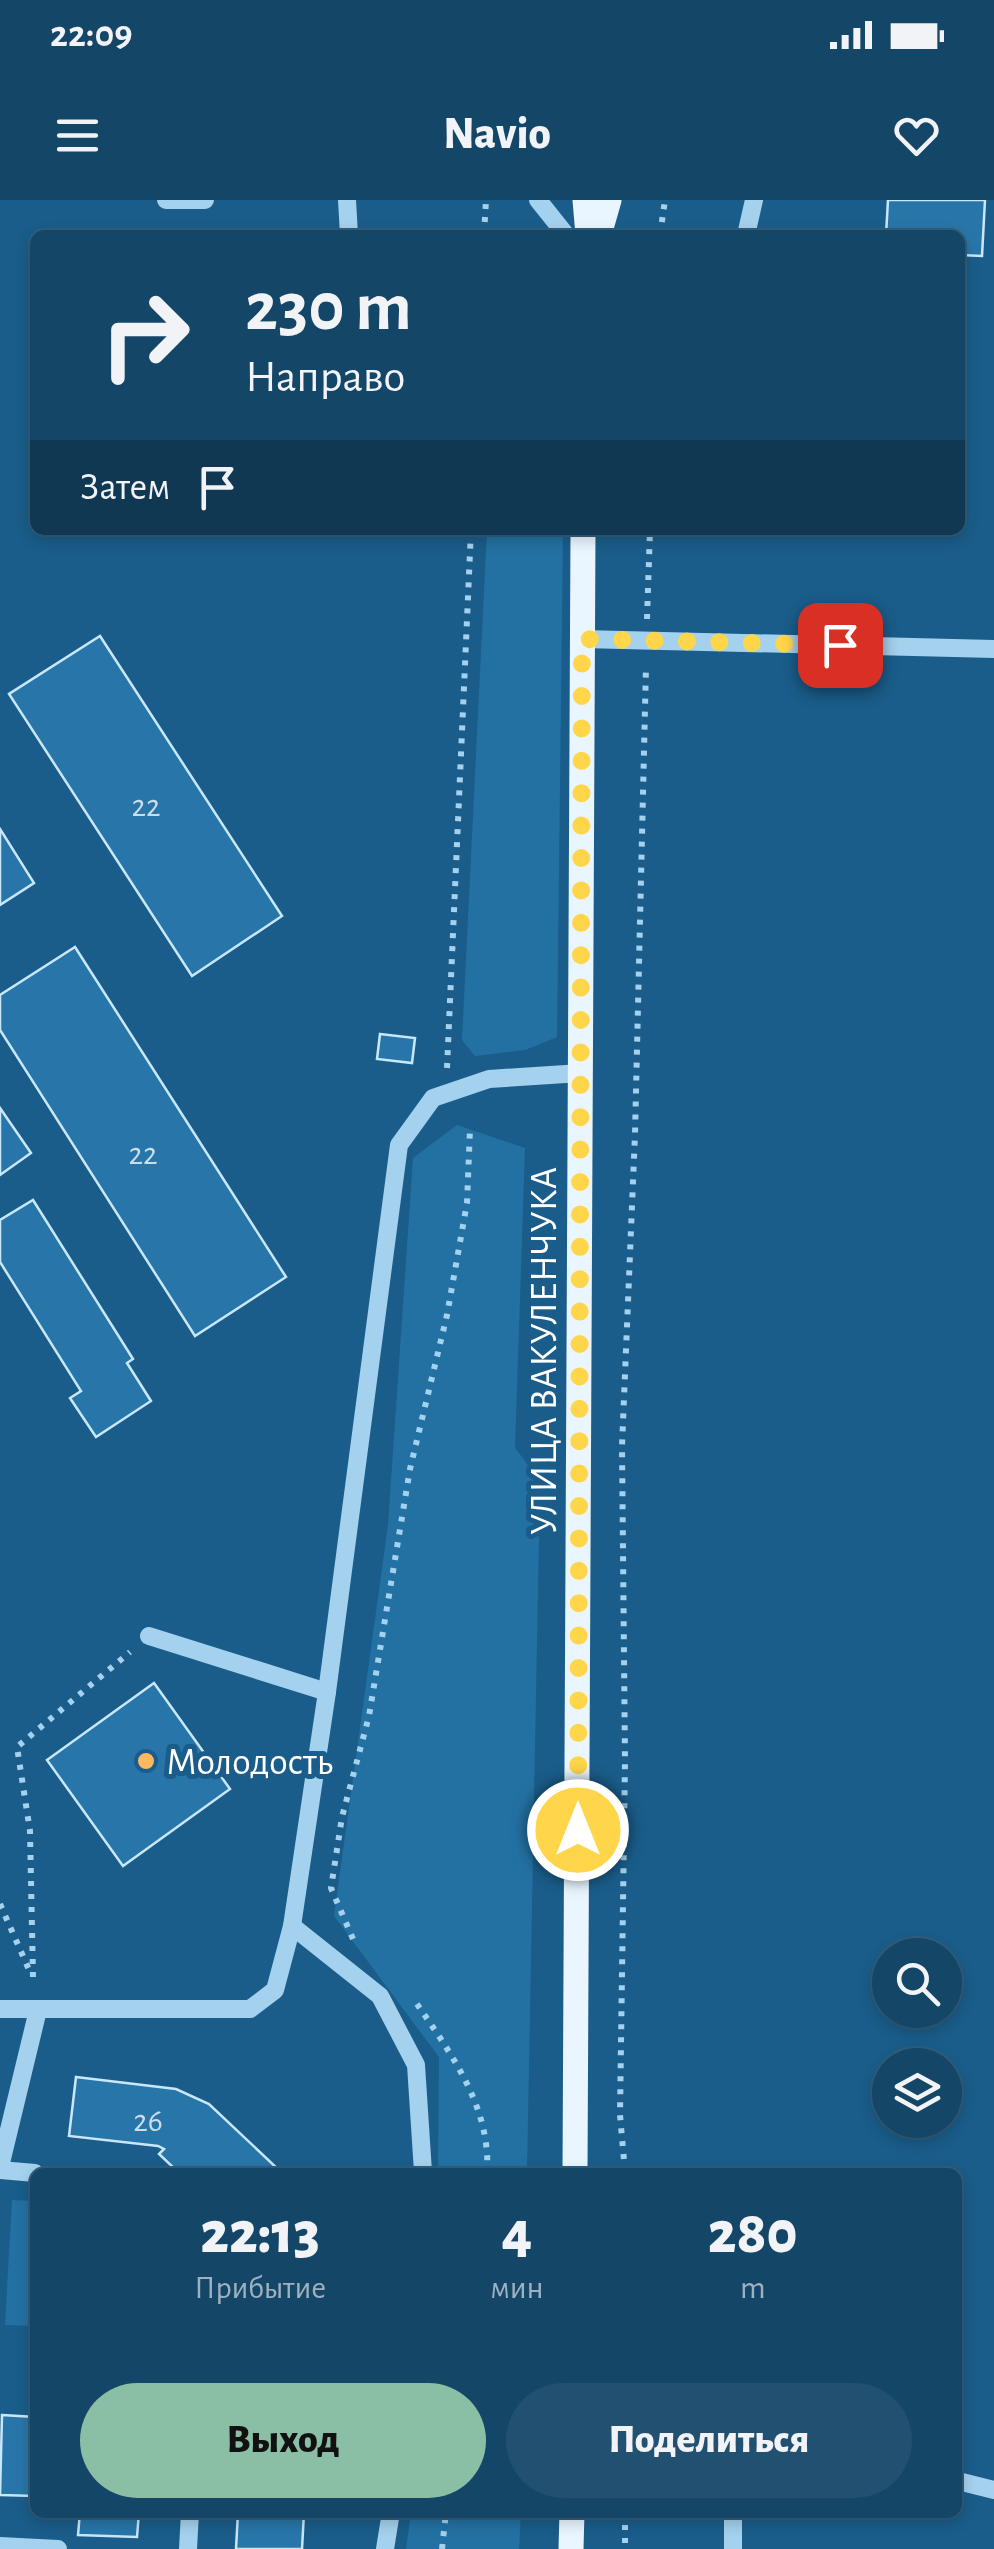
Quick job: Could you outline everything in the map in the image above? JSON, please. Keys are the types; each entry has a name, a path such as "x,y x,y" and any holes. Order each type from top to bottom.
{"main road":[{"path":"584,200 587,230"},
{"path":"600,230 609,200"},
{"name":"УЛИЦА ВАКУЛЕНЧУКА","path":"576,2168 582,535"},
{"path":"571,2549 572,2518"}],"street":[{"path":"166,200 205,200"},
{"path":"347,200 349,230"},
{"path":"538,200 562,230"},
{"path":"747,230 754,200"},
{"path":"582,639 994,649"},
{"path":"0,2009 250,2010 275,1990 292,1926 328,1692 399,1145 433,1098 490,1080 582,1072"},
{"path":"149,1636 328,1692"},
{"path":"292,1926 380,1996 416,2065 423,2168"},
{"path":"30,2172 0,2169 38,2010"},
{"path":"962,2482 994,2490"},
{"path":"188,2549 190,2518"},
{"path":"385,2549 390,2518"},
{"path":"733,2518 733,2549"},
{"path":"0,2546 58,2549"}],"path":[{"path":"484,230 486,200"},
{"path":"661,230 666,200"},
{"path":"446,1094 471,535"},
{"path":"626,2168 620,2114 625,1761 622,1446 635,1134 650,535"},
{"path":"356,1946 331,1888 342,1816 369,1716 410,1468 447,1315 466,1204 470,1129"},
{"path":"38,2010 33,1977 30,1831 17,1747 149,1636"},
{"path":"0,1904 33,1977"},
{"path":"412,1997 478,2103 489,2148 487,2168"},
{"path":"442,2549 445,2518"},
{"path":"624,2518 625,2549"}],"shaded area":[{"path":"487,535 563,535 557,1037 525,1050 475,1056 462,1040"},
{"path":"457,1125 525,1148 515,1448 540,1480 527,2168 438,2168 439,2057 334,1916 388,1525 413,1158"},
{"path":"12,2200 30,2201 30,2326 5,2325"},
{"path":"410,2518 521,2518 519,2549 406,2549"}],"building":[{"path":"888,200 985,200 982,256 965,255 965,230 886,230"},
{"path":"100,636 282,916 192,976 9,694"},
{"path":"0,829 34,883 0,905"},
{"path":"75,947 286,1277 195,1336 0,1030 0,995"},
{"path":"380,1034 415,1038 412,1063 377,1059"},
{"path":"0,1108 31,1153 0,1175"},
{"path":"33,1200 133,1359 127,1363 151,1401 96,1437 70,1398 81,1391 0,1262 0,1220"},
{"path":"154,1683 230,1789 123,1866 47,1760"},
{"path":"76,2077 176,2089 209,2104 277,2168 174,2168 159,2154 164,2149 158,2146 69,2136"},
{"path":"2,2415 30,2417 30,2496 0,2495"},
{"path":"79,2518 139,2518 137,2537 78,2535"},
{"path":"238,2518 304,2518 302,2549 236,2549"}],"place":[{"name":"Молодость","path":"146,1761"}],"route":[{"path":"578,1830 582,639 840,645"}]}
